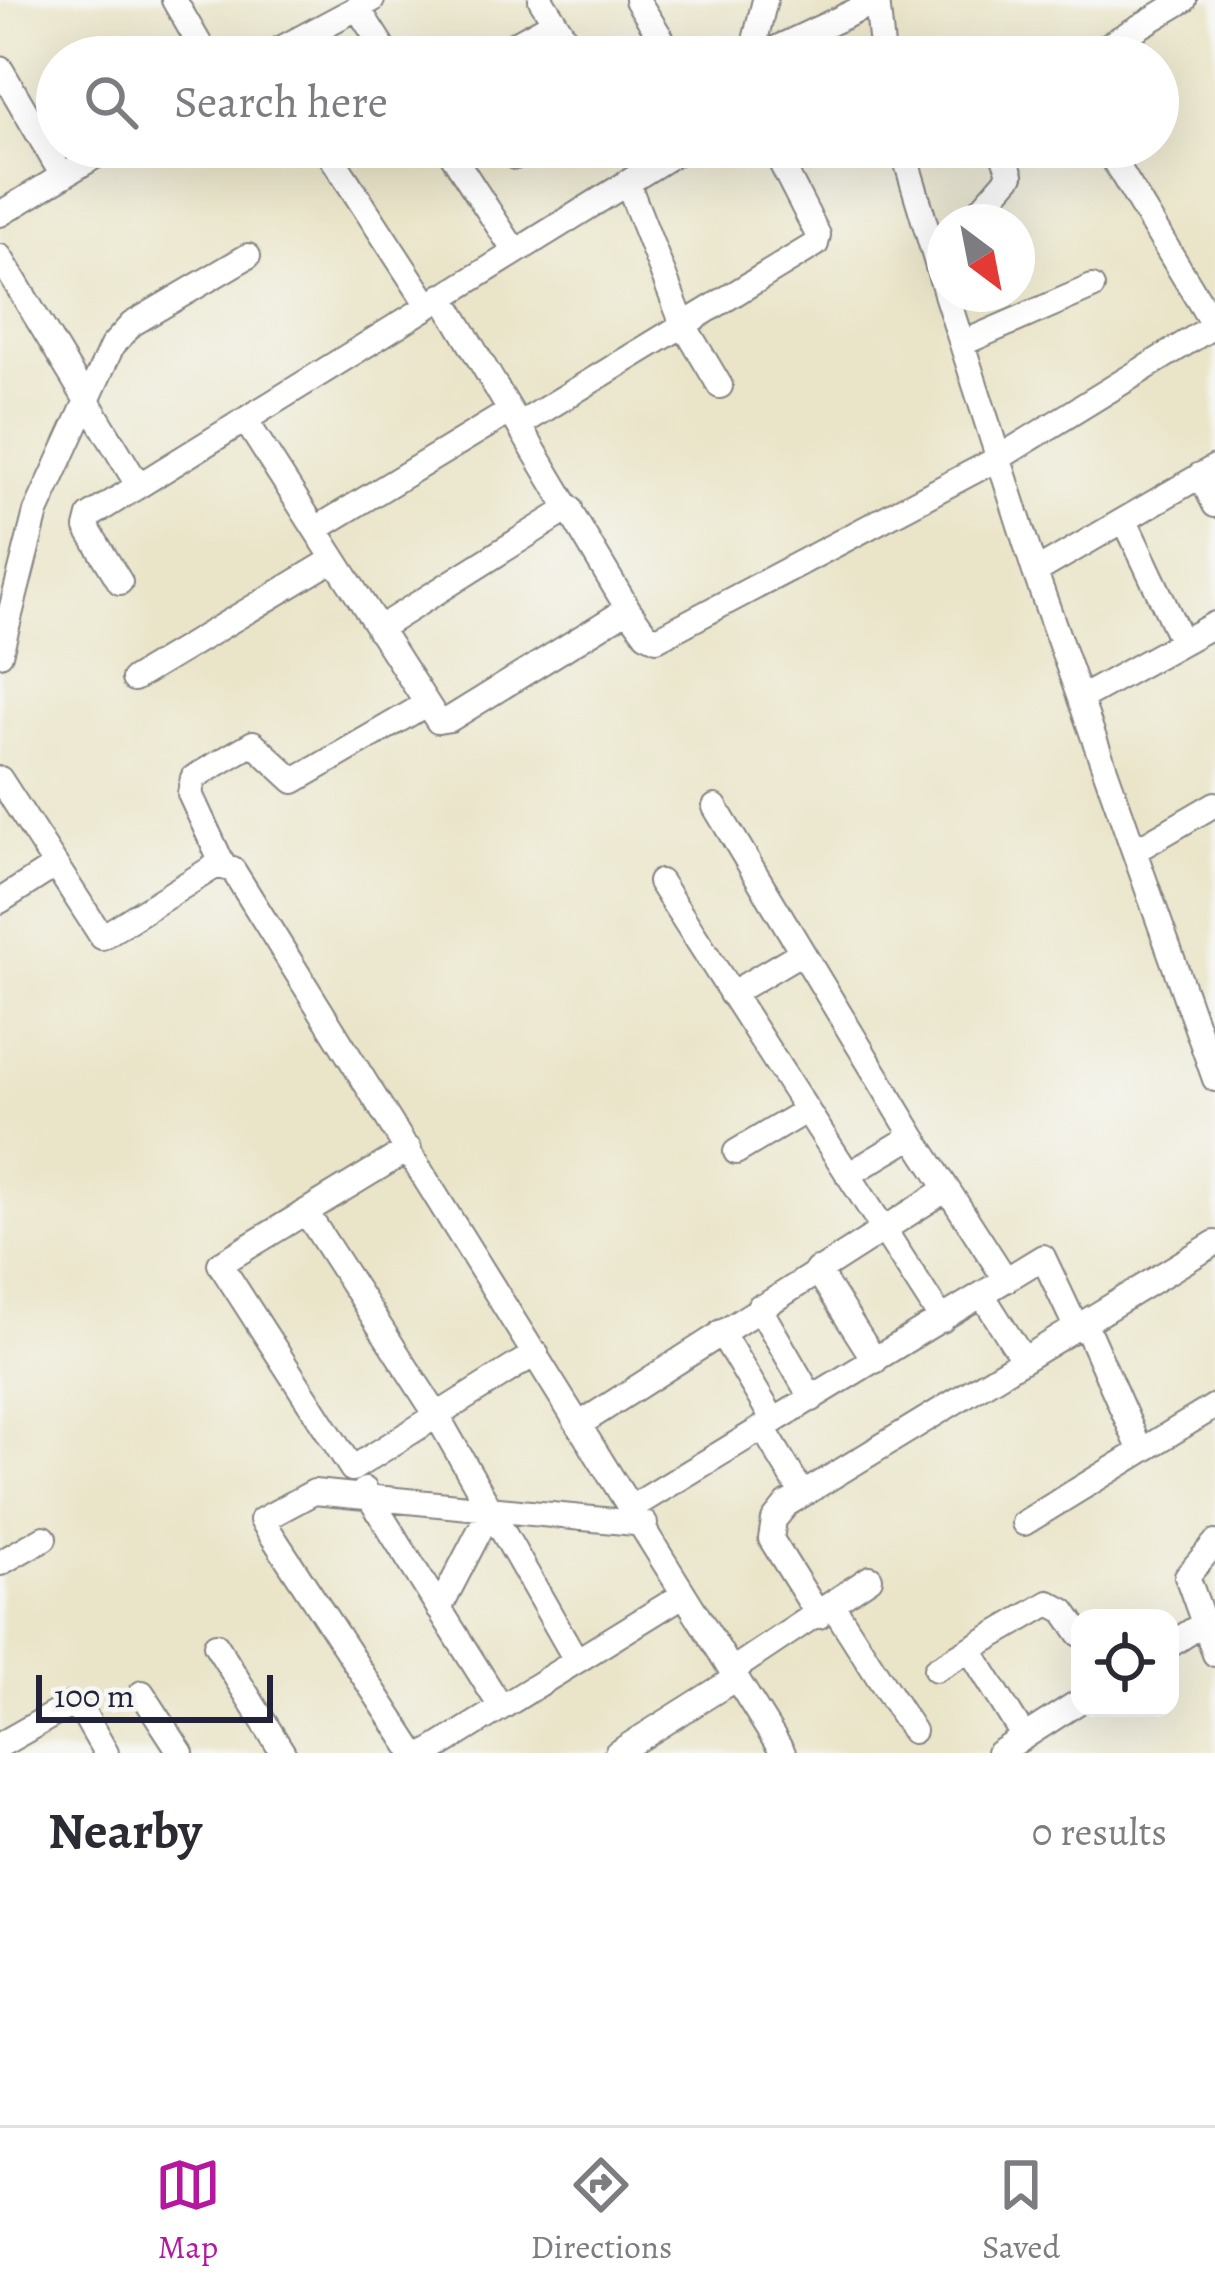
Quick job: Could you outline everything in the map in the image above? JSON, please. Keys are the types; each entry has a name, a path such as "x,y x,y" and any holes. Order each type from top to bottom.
{"street":[{"path":"174,0 195,36"},
{"path":"541,0 564,36"},
{"path":"637,0 660,36"},
{"path":"758,36 765,0"},
{"path":"799,36 877,0 881,36"},
{"path":"1124,36 1184,0"},
{"path":"304,36 365,3 380,36"},
{"path":"529,36 555,22"},
{"path":"0,68 36,130"},
{"path":"58,168 63,176"},
{"path":"0,214 76,168"},
{"path":"340,168 514,419 628,609 646,634 669,637 997,459 1215,326 1119,168"},
{"path":"461,168 514,250"},
{"path":"637,168 682,322 720,386"},
{"path":"120,582 86,524 138,485 651,168"},
{"path":"316,529 818,241 783,168"},
{"path":"909,168 927,217"},
{"path":"986,204 1011,175 1008,168"},
{"path":"0,653 9,572 112,346 132,324 248,256"},
{"path":"0,257 138,485"},
{"path":"963,343 1092,287"},
{"path":"953,312 1035,572 1215,1079"},
{"path":"246,421 423,706 443,723 628,609"},
{"path":"1035,572 1208,471 1215,505"},
{"path":"378,629 570,508"},
{"path":"1125,521 1181,642"},
{"path":"134,679 334,559"},
{"path":"1083,697 1215,624"},
{"path":"423,706 294,781 253,743 193,778 190,794 222,863 266,919 783,1753"},
{"path":"0,778 102,937 222,863"},
{"path":"1136,850 1215,804"},
{"path":"716,808 913,1136 1006,1280"},
{"path":"0,901 53,867"},
{"path":"660,882 942,1320"},
{"path":"731,994 802,952"},
{"path":"736,1152 807,1111"},
{"path":"848,1174 913,1136"},
{"path":"409,1149 220,1264 501,1707"},
{"path":"580,1424 947,1189"},
{"path":"307,1212 436,1414 576,1660"},
{"path":"913,1731 770,1532 787,1504 1215,1243"},
{"path":"414,1753 262,1520 314,1492 491,1509 639,1515 769,1424 1043,1257 1141,1451"},
{"path":"817,1270 875,1361"},
{"path":"983,1296 1023,1359"},
{"path":"759,1307 812,1399"},
{"path":"722,1332 802,1492"},
{"path":"352,1469 536,1353"},
{"path":"1024,1523 1215,1406"},
{"path":"440,1609 491,1509"},
{"path":"0,1563 44,1538"},
{"path":"1211,1553 1187,1576 1215,1654"},
{"path":"617,1753 870,1578"},
{"path":"428,1753 460,1744 501,1707 683,1595"},
{"path":"936,1669 1049,1603 1064,1610 1071,1620"},
{"path":"1179,1639 1204,1623"},
{"path":"216,1646 283,1753"},
{"path":"970,1650 1024,1737"},
{"path":"142,1693 181,1753"},
{"path":"0,1745 70,1705 85,1716 106,1753"},
{"path":"999,1753 1071,1708"}]}
